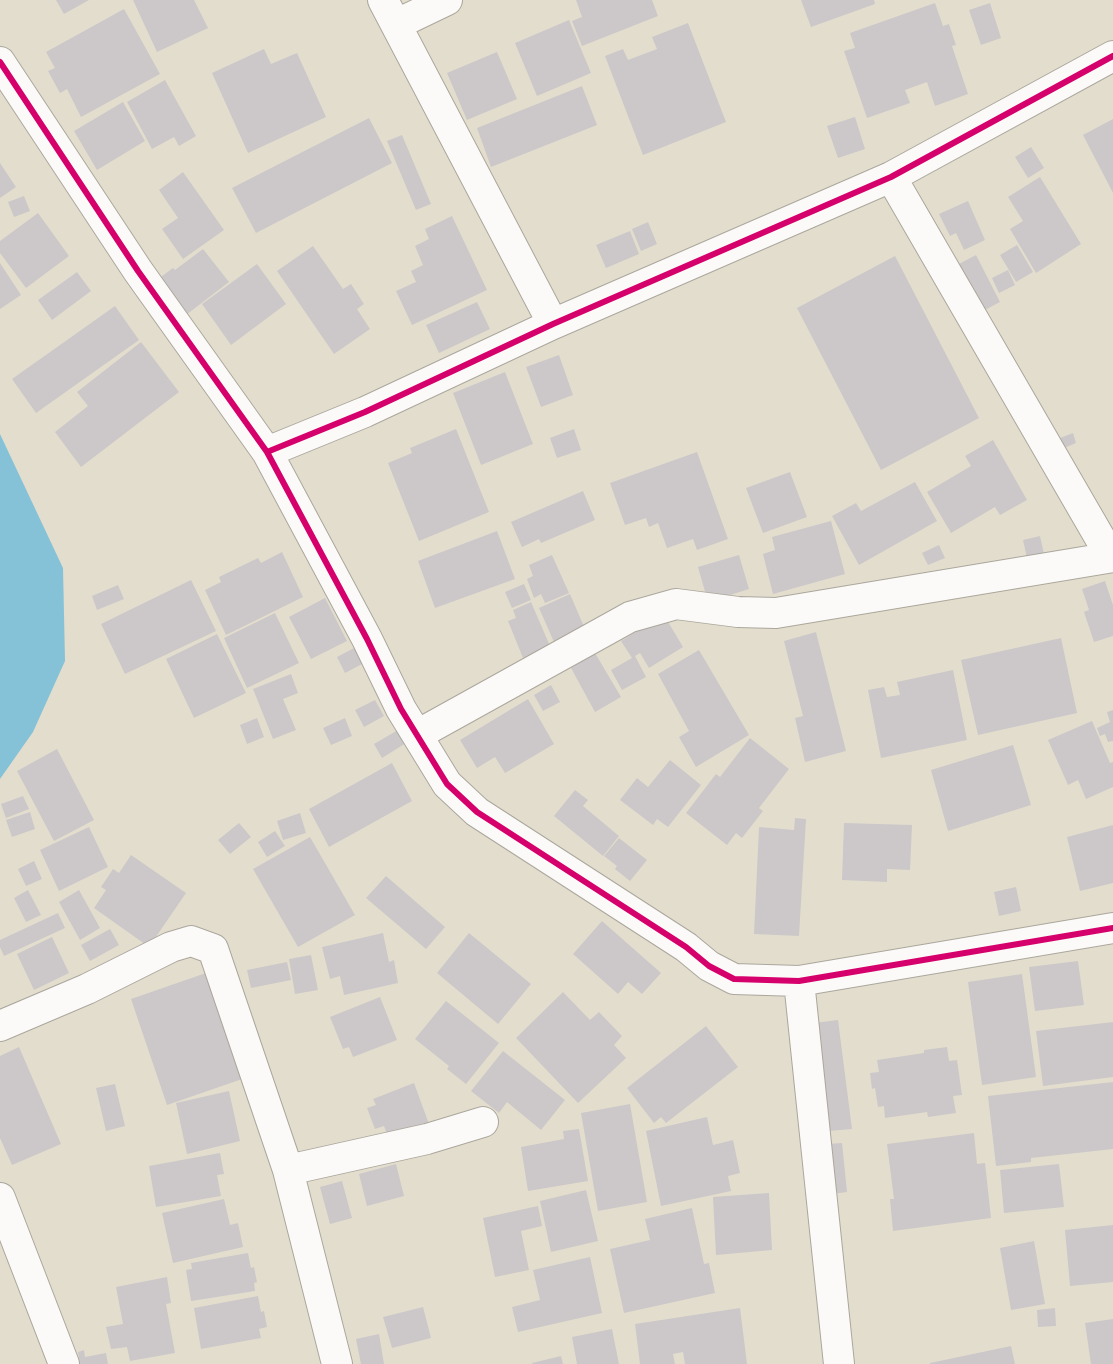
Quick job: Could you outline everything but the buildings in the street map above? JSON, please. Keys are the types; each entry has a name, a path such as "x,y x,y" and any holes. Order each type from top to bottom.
{"street":[{"path":"447,0 390,12 553,324"},
{"path":"267,452 365,411 553,324 891,177 1113,56"},
{"path":"1,67 138,271 267,452 367,639 401,709 447,784 477,812 686,947 709,966 734,979 799,981 1113,928"},
{"path":"417,735 630,617 676,604 776,614 1112,557 891,177"},
{"path":"0,1026 87,989 171,947 191,941 213,949 288,1170 337,1364"},
{"path":"799,981 839,1364"},
{"path":"288,1170 427,1140 483,1122"},
{"path":"0,1198 64,1364"}],"water":[{"path":"0,434 63,568 65,661 33,732 0,779"}],"cycle path":[{"path":"267,452 365,412 553,324 891,177 1113,56"},
{"path":"0,62 138,271 267,452 367,639 401,709 447,784 477,812 686,947 709,966 734,979 799,981 1113,928"}]}
